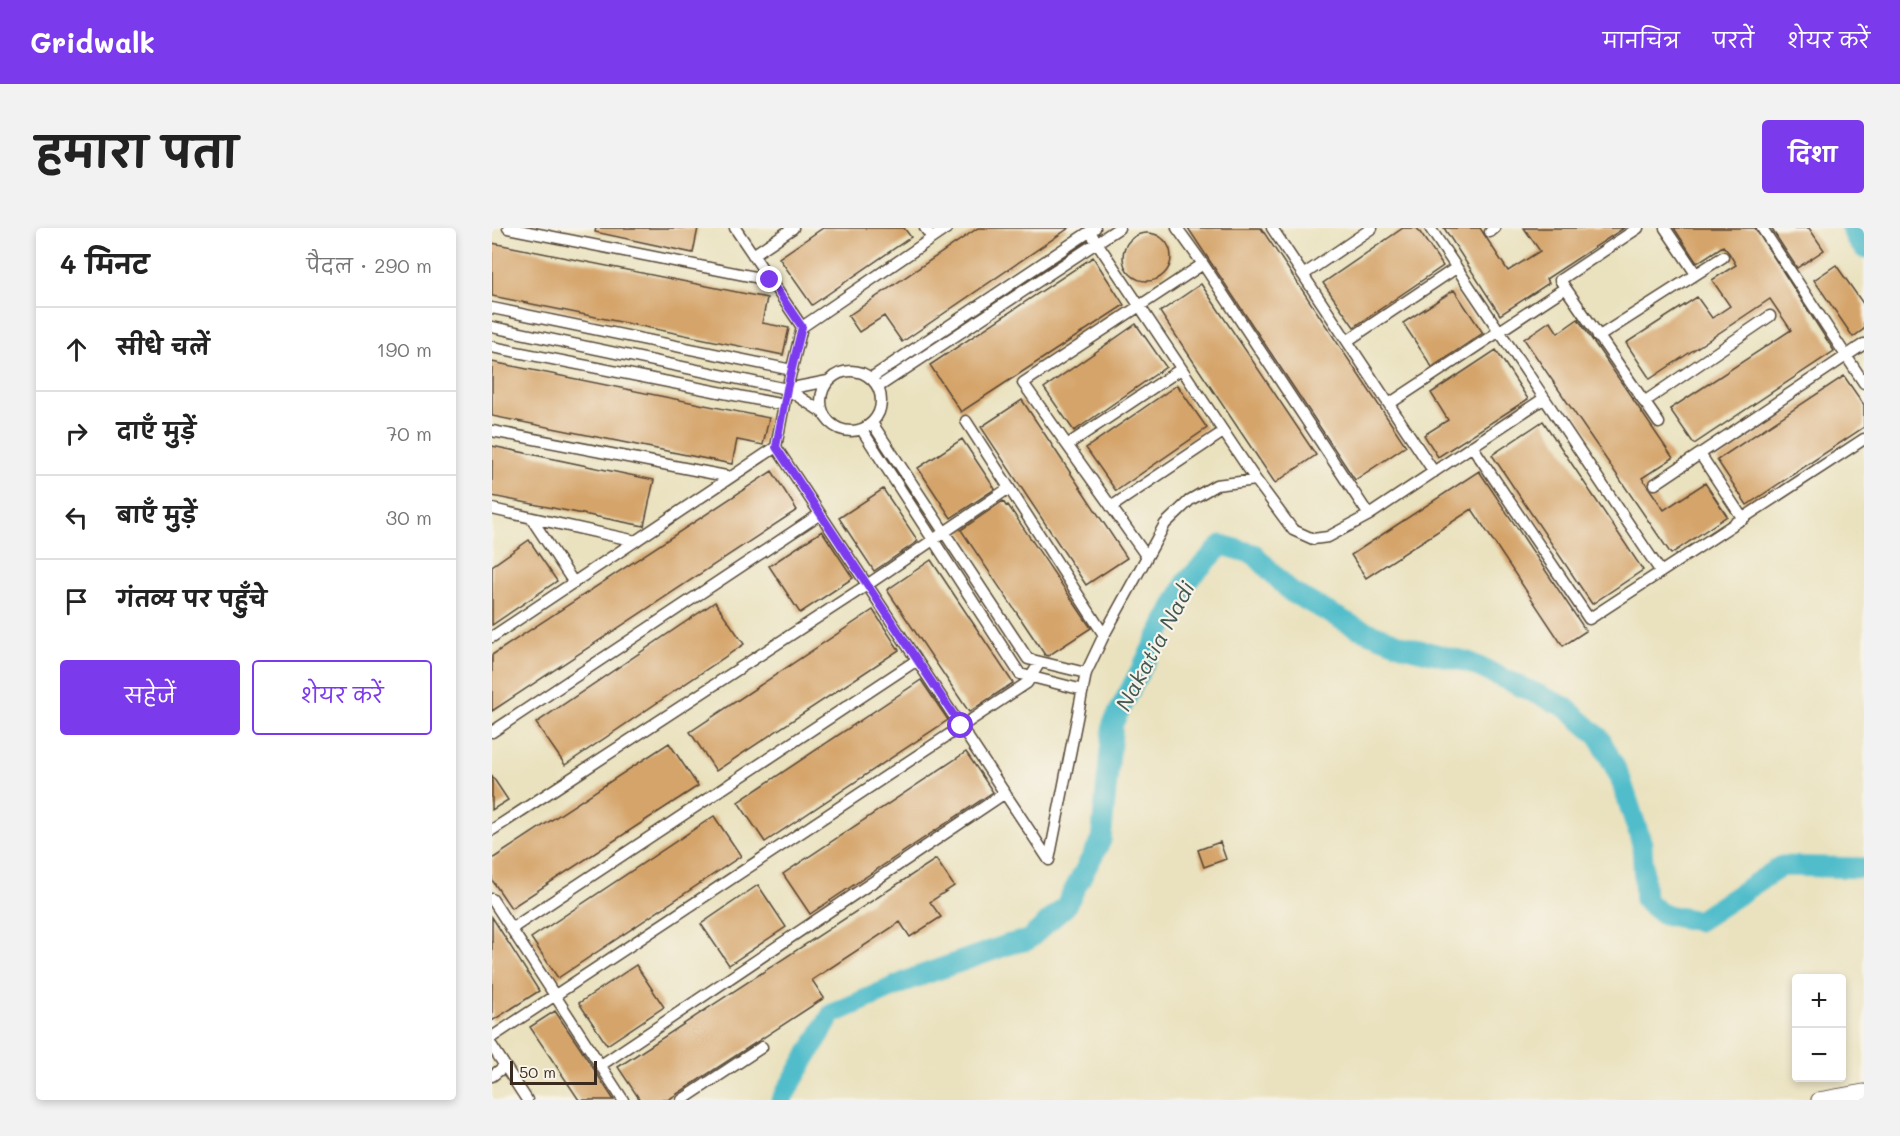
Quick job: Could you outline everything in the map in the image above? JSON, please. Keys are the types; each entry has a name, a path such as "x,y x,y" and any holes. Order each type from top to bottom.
{"street":[{"path":"508,228 770,280"},
{"path":"735,228 802,327"},
{"path":"753,255 793,228"},
{"path":"925,228 932,238"},
{"path":"947,228 802,327 776,447 1049,860 1086,673 1104,635 1165,524 1190,500 1216,485 1256,480"},
{"path":"875,383 1119,228"},
{"path":"1177,228 1369,515"},
{"path":"1272,228 1434,472"},
{"path":"1303,274 1372,228"},
{"path":"1430,228 1661,572"},
{"path":"1638,228 1560,280 1659,423"},
{"path":"1665,228 1696,274"},
{"path":"1762,228 1864,383"},
{"path":"875,383 1093,230 1097,242 1256,480 1293,530 1313,539 1328,537 1369,515 1543,399"},
{"path":"1599,337 1723,258"},
{"path":"1147,557 1023,383 1203,264"},
{"path":"1347,341 1456,268"},
{"path":"1389,404 1565,288"},
{"path":"492,308 792,370"},
{"path":"1644,402 1770,316"},
{"path":"492,327 787,389 822,412 838,429 850,432 862,430 872,423 879,414 882,402 875,383 863,373 852,370 840,372 828,381 820,400 822,412"},
{"path":"1655,484 1864,344"},
{"path":"492,347 784,405"},
{"path":"1067,445 1181,369"},
{"path":"787,389 828,381"},
{"path":"966,420 1104,635"},
{"path":"872,423 1028,659 1086,673"},
{"path":"862,430 1020,674 1083,690"},
{"path":"492,431 731,477"},
{"path":"1111,507 1223,432"},
{"path":"1472,446 1589,620 1864,439"},
{"path":"492,637 776,447"},
{"path":"1700,454 1743,519"},
{"path":"492,830 867,585 1009,488"},
{"path":"492,509 636,541"},
{"path":"492,732 820,514"},
{"path":"531,518 574,583"},
{"path":"511,929 916,660"},
{"path":"492,1036 1027,682 1040,662"},
{"path":"601,1065 1005,793"},
{"path":"492,899 623,1100"},
{"path":"492,1046 527,1100"},
{"path":"682,1100 762,1047"},
{"path":"492,1076 505,1066"},
{"path":"1819,1100 1864,1092"}],"building":[{"path":"596,228 698,228 693,253 595,232"},
{"path":"823,228 904,228 911,237 812,305 779,258"},
{"path":"978,228 1069,228 902,342 884,316 859,332 848,316"},
{"path":"1188,228 1261,228 1406,446 1355,480"},
{"path":"1403,228 1417,228 1443,266 1354,327 1323,283"},
{"path":"1444,228 1480,228 1508,271 1540,251 1524,228 1624,228 1546,279 1549,283 1500,315"},
{"path":"1674,228 1755,228 1834,351 1694,444 1670,409 1791,330 1770,299 1650,379 1626,343 1697,297 1712,318 1730,306 1712,280 1736,265 1729,253 1723,246 1697,263"},
{"path":"1771,228 1809,228 1824,250 1797,268"},
{"path":"1147,233 1164,240 1171,257 1164,274 1147,281 1130,274 1123,257 1130,240"},
{"path":"492,243 767,298 762,323 789,328 783,355 492,296"},
{"path":"1093,257 1124,305 961,412 930,365"},
{"path":"1836,265 1864,305 1864,329 1853,337 1814,280"},
{"path":"1201,284 1316,455 1275,483 1160,312"},
{"path":"1454,290 1483,333 1432,367 1403,323"},
{"path":"1578,319 1673,458 1642,478 1664,510 1705,483 1727,516 1671,554 1524,339 1550,321 1558,333"},
{"path":"1136,324 1166,367 1074,431 1044,388"},
{"path":"1496,350 1528,399 1438,457 1424,435 1448,420 1431,393"},
{"path":"492,362 769,418 763,445 737,440 732,464 492,416"},
{"path":"1844,376 1864,405 1864,427 1747,505 1717,460"},
{"path":"1177,385 1207,428 1116,491 1086,448"},
{"path":"1022,400 1127,558 1086,585 981,427"},
{"path":"1543,421 1643,570 1592,604 1492,455"},
{"path":"962,439 995,489 951,518 918,468"},
{"path":"492,446 654,480 644,526 492,496"},
{"path":"772,471 797,510 492,711 492,655"},
{"path":"1479,471 1586,631 1563,646 1472,509 1366,578 1351,555"},
{"path":"883,489 918,541 874,571 839,518"},
{"path":"1003,501 1006,506 1008,505 1091,628 1048,656 1045,655 961,530"},
{"path":"822,531 853,578 800,613 769,566"},
{"path":"529,540 557,581 492,625 492,566"},
{"path":"931,560 1013,683 969,712 887,590"},
{"path":"715,602 744,644 565,765 536,723"},
{"path":"873,610 899,650 716,771 690,732"},
{"path":"921,680 948,720 765,842 738,802"},
{"path":"669,743 698,786 511,908 492,880 492,859"},
{"path":"966,752 993,792 810,914 783,874"},
{"path":"492,776 508,800 492,810"},
{"path":"714,816 741,856 558,978 531,938"},
{"path":"1220,842 1226,859 1204,867 1198,850"},
{"path":"936,859 954,886 930,902 941,917 910,937 900,922 812,980 824,998 668,1100 640,1100 618,1067"},
{"path":"758,885 786,927 729,965 701,924"},
{"path":"492,917 539,991 492,1021"},
{"path":"636,965 664,1007 607,1045 579,1003"},
{"path":"555,1011 614,1100 579,1100 530,1027"}],"waterway":[{"name":"Nakatia Nadi","path":"1851,228 1864,248"},
{"name":"Nakatia Nadi","path":"781,1100 832,1014 914,978 1010,944 1028,940 1065,907 1101,840 1113,723 1187,581 1222,545 1254,554 1291,592 1357,628 1407,647 1468,662 1565,707 1599,737 1620,777 1642,844 1645,900 1662,914 1698,921 1782,866 1864,868"}],"route":[{"path":"770,280 802,327 776,447 961,726"}]}
